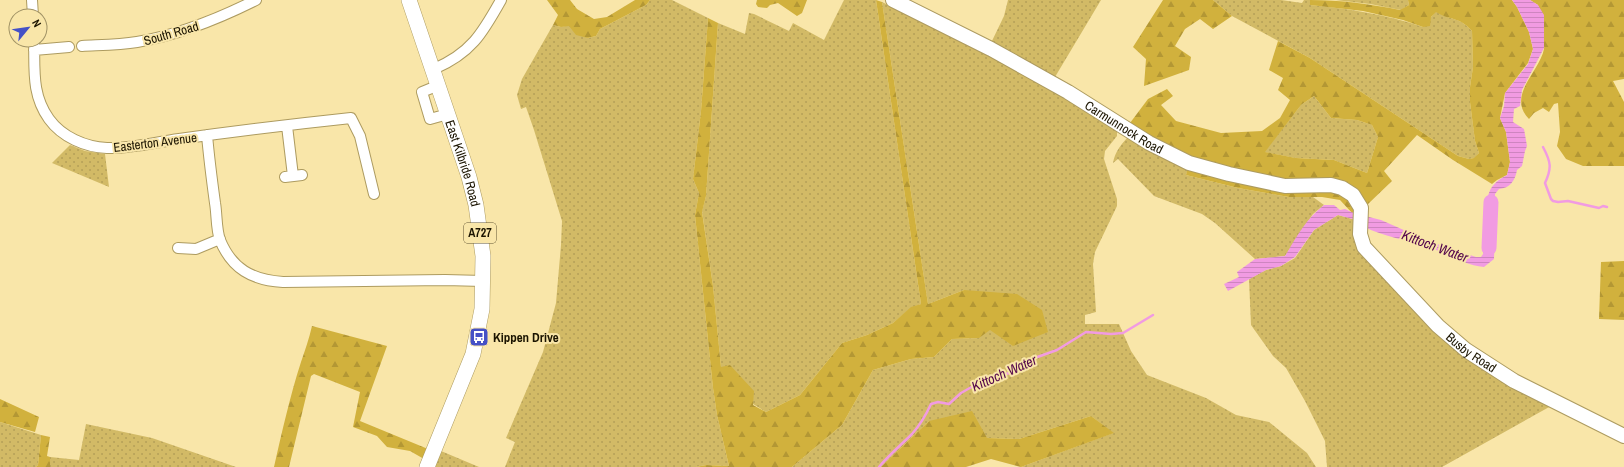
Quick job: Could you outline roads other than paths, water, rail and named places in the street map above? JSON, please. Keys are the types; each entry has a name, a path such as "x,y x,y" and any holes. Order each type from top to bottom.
{"main road":[{"name":"East Kilbride Road","path":"409,0 434,69 469,177 476,205 482,256 483,281 482,309 473,354 427,467"},
{"name":"Carmunnock Road","path":"893,0 991,49 1068,92 1149,143 1189,163 1229,174 1285,186 1338,186 1353,195 1358,201 1361,208 1361,219"},
{"name":"Busby Road","path":"1361,219 1360,234 1364,247 1438,326 1466,350 1514,381 1624,436"}],"street":[{"name":"South Road","path":"82,46 137,42 168,36 219,18 256,0"},
{"path":"434,69 463,54 473,44 488,23 501,0"},
{"path":"48,46 69,47"},
{"name":"Easterton Avenue","path":"34,48 38,99 49,119 57,128 74,140 107,148 351,118 360,136 374,194"},
{"path":"287,126 293,176"},
{"path":"207,135 220,239 227,253 238,267 248,274 272,281 483,281"},
{"path":"178,248 196,248 220,239"}],"water":[{"path":"1512,0 1530,0 1538,5 1544,15 1544,48 1522,90 1520,106 1514,109 1513,122 1524,129 1527,146 1522,166 1517,170 1511,183 1506,187 1499,189 1495,194 1495,222 1485,222 1488,194 1494,184 1507,175 1510,162 1506,132 1500,118 1504,106 1505,93 1528,64 1533,49 1529,32"},
{"path":"1324,205 1334,205 1340,210 1345,209 1358,215 1356,220 1338,215 1314,230 1295,257 1281,266 1266,270 1228,291 1224,284 1239,277 1237,272 1255,259 1285,256 1307,222"},
{"path":"1365,216 1381,220 1431,242 1476,257 1481,257 1483,254 1487,227 1495,228 1494,259 1484,267 1469,264 1426,246 1364,227"}],"waterway":[{"path":"1543,147 1550,165 1545,183 1553,201 1568,201 1599,208 1603,206 1607,207"},
{"name":"Kittoch Water","path":"1489,248 1491,202"},
{"name":"Kittoch Water","path":"879,467 915,431 923,420 931,404 938,402 949,404 961,393 989,377 1010,373 1029,360 1057,350 1086,332 1111,334 1123,333 1153,315"}],"place":[{"name":"Kippen Drive","path":"479,337"}]}
